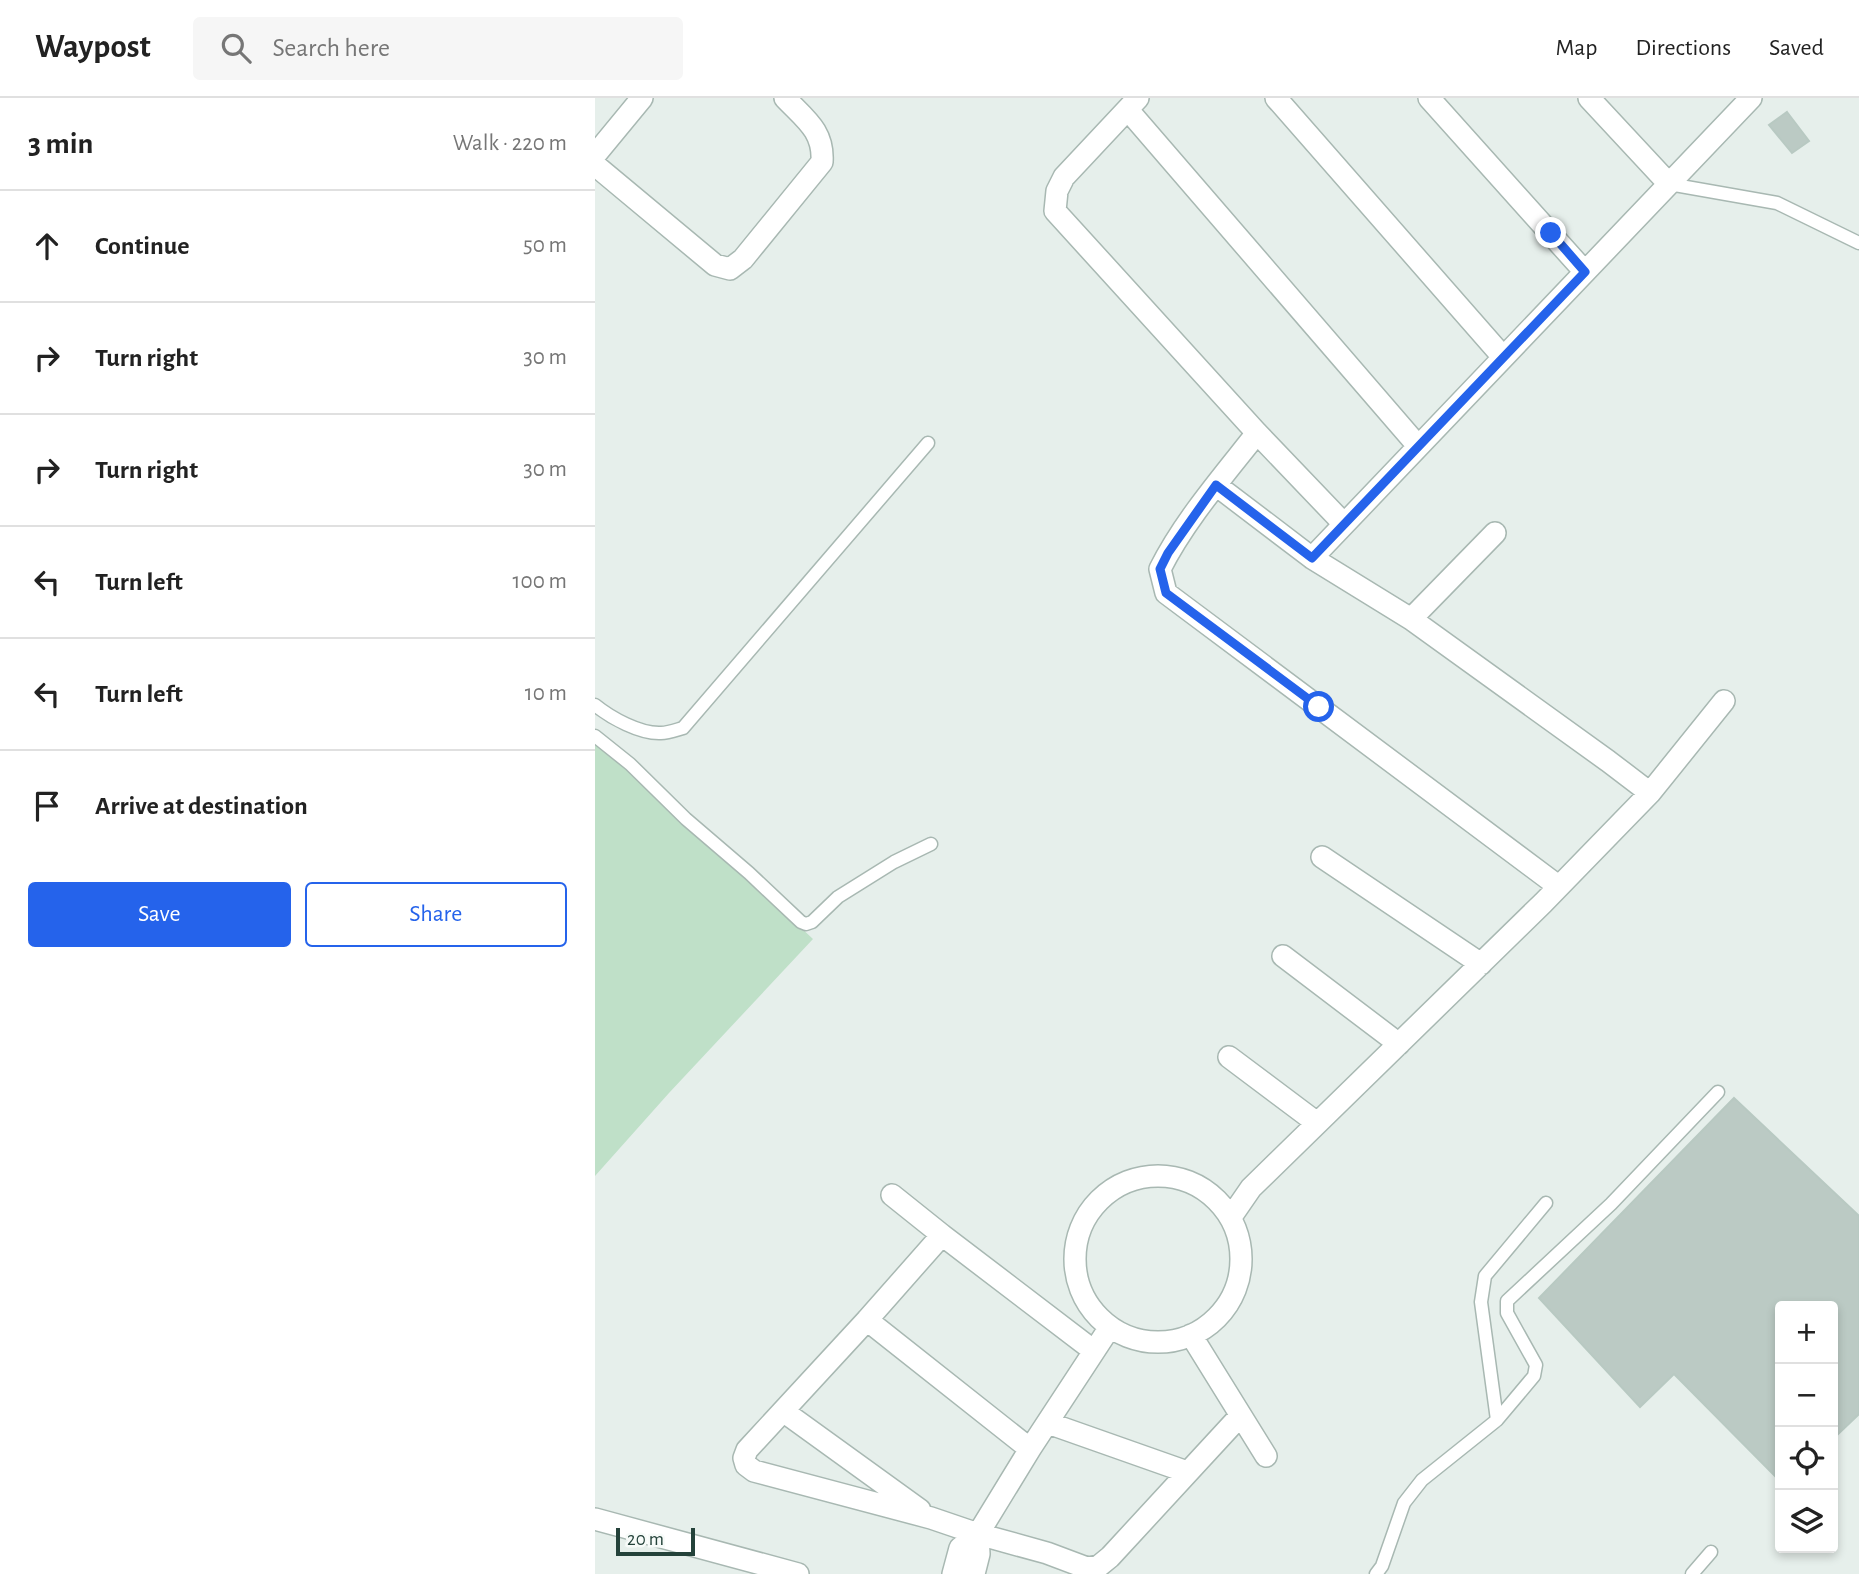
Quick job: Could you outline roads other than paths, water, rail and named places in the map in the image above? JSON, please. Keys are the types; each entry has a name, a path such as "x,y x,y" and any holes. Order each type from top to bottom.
{"street":[{"path":"595,155 642,98"},
{"path":"595,165 715,264 730,269 743,259 822,162 823,147 818,134 785,98"},
{"path":"1276,98 1503,358"},
{"path":"1429,98 1585,272"},
{"path":"1589,98 1669,184"},
{"path":"1312,558 1751,98"},
{"path":"1344,524 1257,433 1055,211 1057,191 1064,177 1133,104 1419,446"},
{"path":"1257,433 1168,553 1160,569 1166,593 1558,886"},
{"path":"1216,485 1312,558 1411,619 1650,793"},
{"path":"1411,619 1495,533"},
{"path":"1231,1217 1251,1188 1481,964 1650,793 1724,701"},
{"path":"1322,857 1481,964"},
{"path":"1283,956 1399,1044"},
{"path":"1229,1057 1317,1123"},
{"path":"1146,1176 1185,1180 1203,1188 1219,1201 1231,1217 1237,1230 1242,1257 1238,1285 1232,1298 1215,1320 1191,1335 1171,1341 1129,1337 1110,1327 1095,1314 1084,1297 1077,1279 1077,1239 1094,1204 1126,1181 1146,1176"},
{"path":"892,1195 1094,1351"},
{"path":"942,1235 747,1450 745,1465 754,1471 932,1518 1048,1553 1087,1568 1099,1566 1111,1557 1240,1416"},
{"path":"867,1320 1030,1449"},
{"path":"953,1574 960,1548 978,1534 1110,1327"},
{"path":"1191,1335 1266,1456"},
{"path":"783,1411 932,1518"},
{"path":"1048,1423 1187,1472"},
{"path":"597,1522 798,1574"},
{"path":"974,1574 979,1554 978,1534"}],"lane":[{"path":"1669,184 1777,203 1859,243"},
{"path":"595,705 607,715 641,730 662,733 683,728 928,443"},
{"path":"595,736 630,764 687,819 806,924 812,922 838,897 894,862 931,844"},
{"path":"1376,1574 1382,1566 1404,1503 1422,1480 1497,1420 1534,1376 1536,1365 1507,1313 1507,1301 1611,1204 1718,1092"},
{"path":"1497,1420 1482,1302 1485,1276 1546,1203"},
{"path":"1692,1574 1711,1552"}]}
